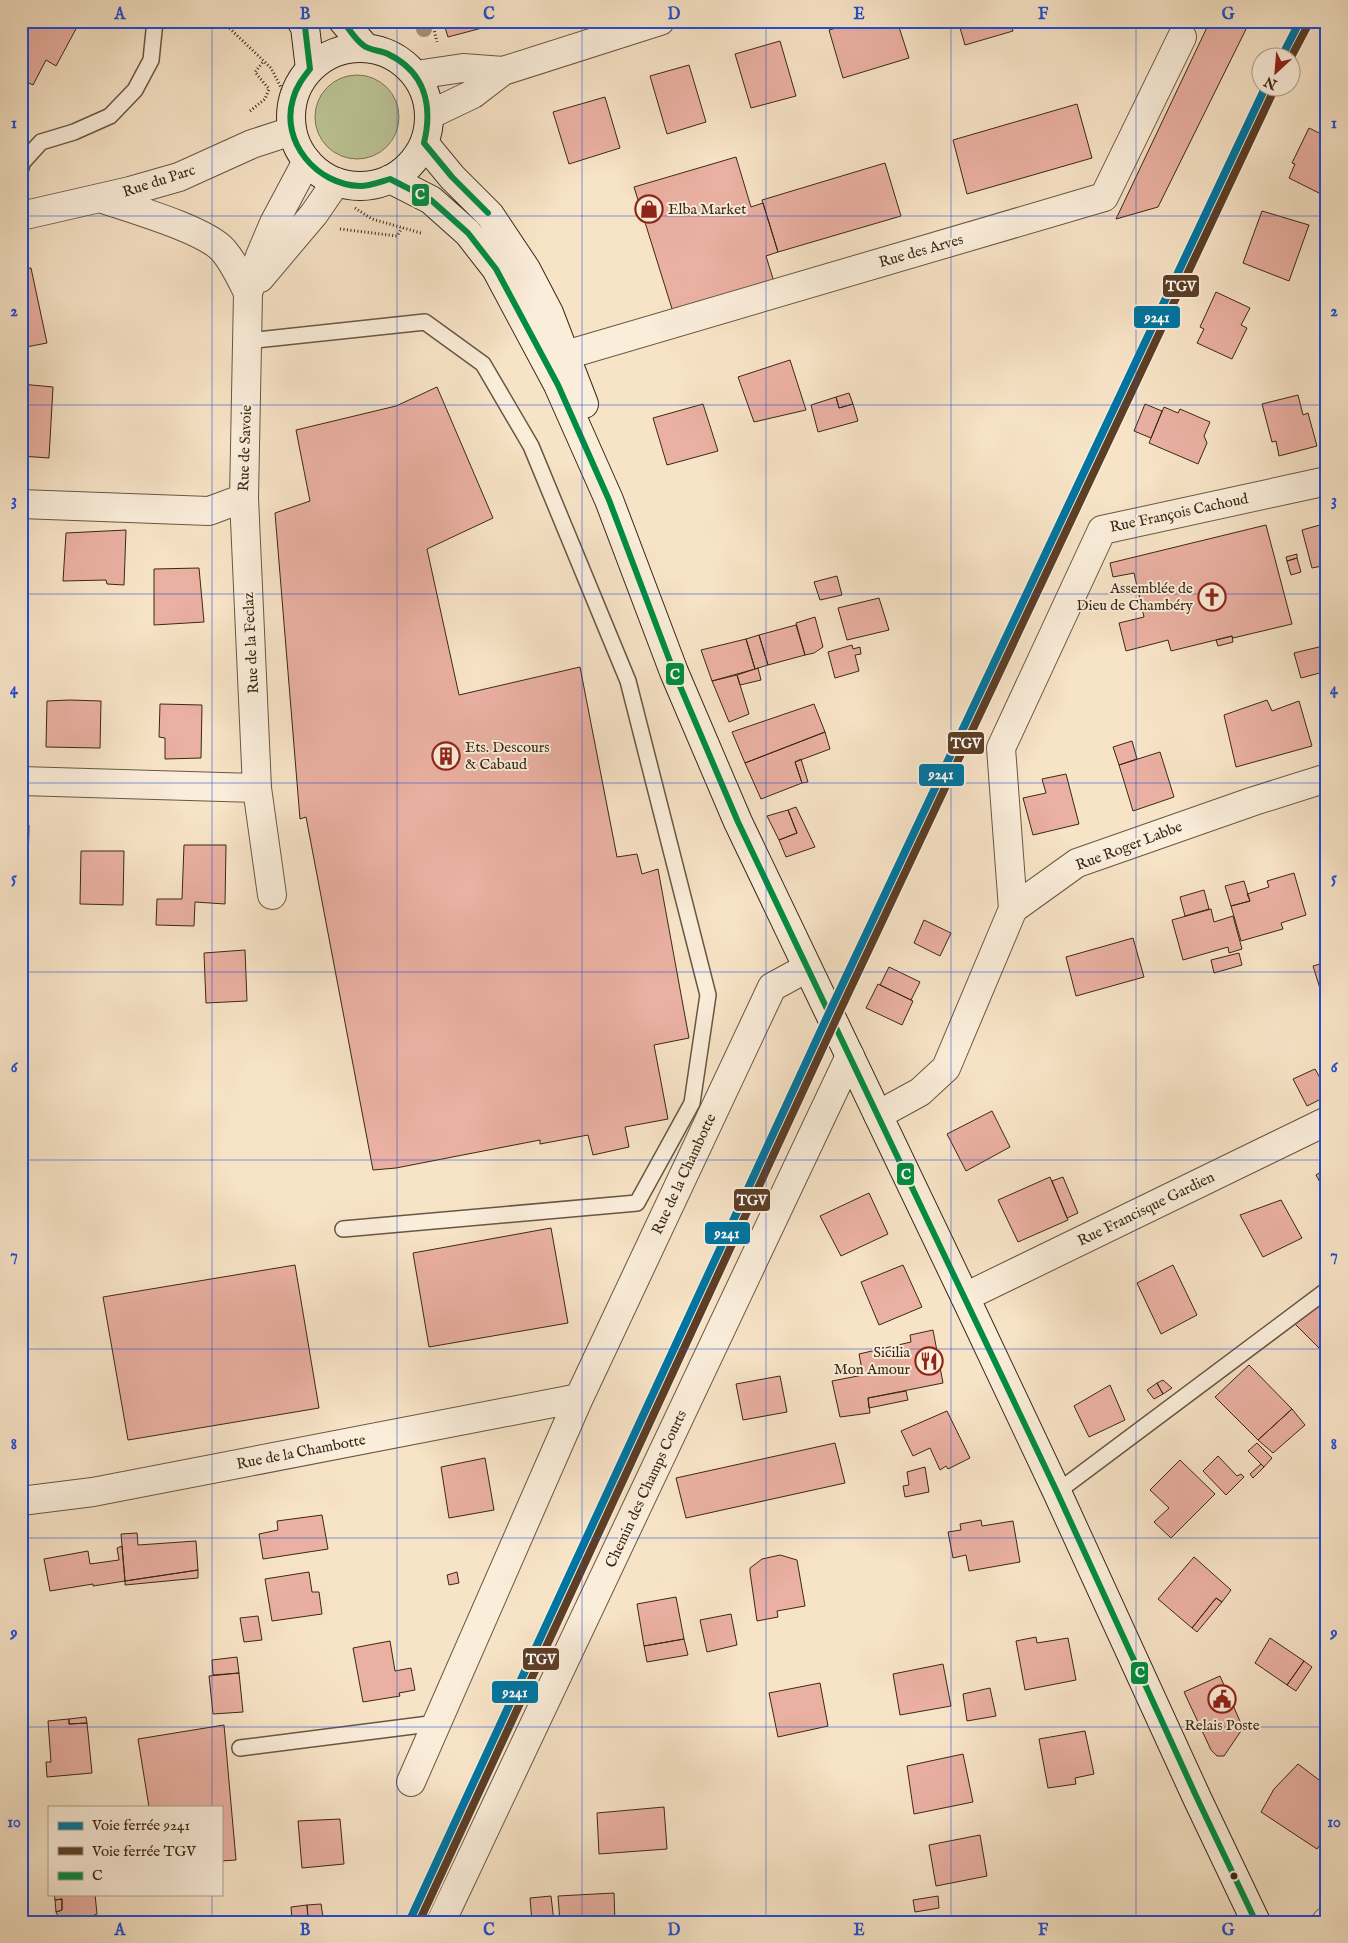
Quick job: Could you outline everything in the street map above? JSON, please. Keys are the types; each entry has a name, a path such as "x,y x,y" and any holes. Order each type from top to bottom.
{"street":[{"path":"301,21 304,27 310,68"},
{"path":"343,21 365,47"},
{"path":"429,115 473,94 502,71 660,21"},
{"name":"Rue des Arves","path":"570,367 1104,197 1182,37"},
{"path":"365,47 379,50 399,60 416,76 426,94 429,115 428,129 424,143 416,158 404,170 390,179 376,184 360,186 336,182 320,173 307,161 297,147 291,118 297,85 310,68 325,56 344,48 365,47"},
{"path":"416,76 463,68 502,71"},
{"name":"Rue du Parc","path":"21,216 179,177 252,144 291,118"},
{"path":"424,143 452,178 490,216 526,269 549,312 596,434 609,500"},
{"name":"Rue de Savoie","path":"21,504 209,511 244,498 248,293 260,256 271,231 307,161"},
{"path":"390,179 430,200 468,233 496,269 558,385 609,500 678,680 738,822 1057,1492 1193,1790 1256,1922"},
{"path":"248,293 314,214 336,182"},
{"name":"Rue de Savoie","path":"100,198 202,236 222,249 240,275 248,293"},
{"path":"475,242 502,255 556,353 570,367"},
{"name":"Rue François Cachoud","path":"1013,909 1001,748 1102,530 1327,481"},
{"name":"Rue de la Feclaz","path":"244,498 257,788 272,895"},
{"name":"Rue Roger Labbe","path":"1013,909 1077,864 1254,801 1327,778"},
{"path":"21,781 257,788"},
{"path":"878,1115 920,1092 946,1068 1013,909"},
{"name":"Rue de la Chambotte","path":"411,1782 579,1398 772,987 807,968"},
{"name":"Chemin des Champs Courts","path":"441,1922 850,1056"},
{"name":"Rue Francisque Gardien","path":"965,1297 1327,1121"},
{"name":"Rue de la Chambotte","path":"21,1501 92,1492 579,1398"}],"lane":[{"path":"21,168 22,163 41,142 74,132 110,116 135,90 151,60 155,21"},
{"path":"247,341 425,322 483,364 531,446 628,681 708,995 692,1104 636,1202 343,1230"},
{"path":"1057,1492 1327,1290"},
{"path":"240,1748 437,1723"}],"path":[{"path":"222,21 271,68 291,118"},
{"path":"336,182 351,206 372,219 426,235"},
{"path":"314,214 340,229 397,236 402,228"}],"green space":[{"path":"357,75 373,78 387,87 396,101 399,117 396,133 387,147 373,156 357,159 341,156 327,147 318,133 315,117 318,101 327,87 341,78"}],"building":[{"path":"21,21 66,21 77,27 56,66 46,60 33,85 21,79"},
{"path":"443,21 501,21 501,23 448,37"},
{"path":"860,21 897,21 909,58 843,78 829,30"},
{"path":"958,21 1010,21 1013,31 965,45"},
{"path":"1210,21 1250,21 1158,207 1116,219"},
{"path":"780,41 796,96 751,108 735,54"},
{"path":"689,65 706,122 667,134 650,76"},
{"path":"605,97 620,148 569,164 553,112"},
{"path":"1077,104 1092,158 967,194 953,140"},
{"path":"1309,128 1327,137 1327,187 1323,195 1289,178 1295,164 1292,163"},
{"path":"736,157 751,207 763,203 778,252 766,256 774,282 673,312 634,187"},
{"path":"885,163 901,216 778,252 762,200"},
{"path":"1262,211 1309,225 1289,281 1243,263"},
{"path":"31,268 47,343 21,348 21,269"},
{"path":"1216,292 1250,308 1241,325 1247,328 1232,359 1197,343 1204,329 1200,327"},
{"path":"790,360 806,410 754,422 738,377"},
{"path":"21,384 53,387 49,458 21,456"},
{"name":"Ets. Descours & Cabaud","path":"437,387 493,518 427,549 459,695 580,667 617,857 637,854 642,874 658,869 689,1038 654,1045 668,1119 625,1127 629,1147 593,1155 588,1135 540,1144 540,1140 396,1168 373,1170 306,817 300,819 275,513 310,501 296,430 396,406"},
{"path":"849,393 853,404 839,408 836,397"},
{"path":"1298,395 1303,415 1308,413 1317,446 1279,456 1276,441 1272,442 1262,404"},
{"path":"836,397 839,408 853,404 858,421 818,432 811,405"},
{"path":"703,404 718,451 667,465 653,418"},
{"path":"1145,404 1162,411 1151,438 1134,431"},
{"path":"1164,407 1178,413 1180,409 1210,422 1204,436 1207,443 1198,464 1149,443"},
{"path":"1327,523 1327,565 1312,568 1302,530"},
{"name":"Assemblée de Dieu de Chambéry","path":"1266,525 1292,624 1171,651 1168,640 1126,651 1119,623 1144,617 1134,573 1113,577 1110,563"},
{"path":"126,530 124,585 107,584 106,580 63,581 66,533"},
{"path":"21,539 25,580 21,580"},
{"path":"1297,554 1297,558 1287,561 1286,557"},
{"path":"1297,558 1301,572 1291,575 1287,561"},
{"path":"1327,565 1327,579 1325,580 1321,566"},
{"path":"199,568 204,622 154,625 154,569"},
{"path":"837,576 842,595 820,600 814,582"},
{"path":"879,598 889,630 847,640 838,608"},
{"path":"815,617 823,647 814,653 805,655 796,623"},
{"path":"796,625 805,655 768,665 759,635"},
{"path":"759,635 768,665 755,669 746,639"},
{"path":"1232,636 1233,642 1218,646 1216,640"},
{"path":"746,639 755,669 712,681 701,650"},
{"path":"852,645 853,649 860,647 861,654 855,655 859,671 835,678 828,652"},
{"path":"1323,646 1327,660 1327,671 1301,678 1294,653"},
{"path":"758,668 761,680 740,685 737,675"},
{"path":"737,675 749,714 729,722 712,681"},
{"path":"1267,700 1272,711 1299,701 1312,746 1236,767 1224,715"},
{"path":"47,701 101,701 100,748 46,747"},
{"path":"160,704 202,705 201,758 165,759 165,738 159,737"},
{"path":"814,704 825,732 745,763 732,732"},
{"path":"825,732 830,749 795,762 802,783 761,799 745,763"},
{"path":"1132,741 1137,759 1119,765 1113,747"},
{"path":"1160,752 1174,797 1133,811 1119,765"},
{"path":"801,759 808,782 802,783 795,762"},
{"path":"1066,774 1079,824 1033,835 1023,798 1046,793 1042,779"},
{"path":"796,807 815,847 786,857 779,840 797,833 788,810"},
{"path":"788,810 797,833 779,840 767,816"},
{"path":"21,825 29,825 28,867 21,866"},
{"path":"184,845 226,845 225,904 195,902 194,926 156,925 157,899 182,899"},
{"path":"81,851 124,851 123,905 80,904"},
{"path":"1294,873 1306,915 1281,923 1283,929 1241,941 1231,906 1250,901 1247,894 1269,887 1267,881"},
{"path":"1244,881 1250,901 1231,906 1225,886"},
{"path":"1204,890 1209,909 1185,916 1180,897"},
{"path":"1211,909 1214,922 1233,916 1242,949 1229,953 1228,947 1183,960 1172,920"},
{"path":"924,920 951,933 940,956 914,943"},
{"path":"1133,938 1144,977 1076,996 1066,957"},
{"path":"245,950 247,1001 206,1003 204,953"},
{"path":"1239,953 1242,965 1214,973 1211,960"},
{"path":"1327,962 1327,1011 1313,966"},
{"path":"889,967 920,982 911,1000 880,985"},
{"path":"878,984 913,1001 902,1025 866,1008"},
{"path":"1315,1069 1327,1090 1327,1096 1307,1106 1293,1079"},
{"path":"992,1111 1010,1147 966,1171 947,1134"},
{"path":"1327,1168 1327,1195 1316,1175"},
{"path":"1050,1177 1068,1220 1018,1242 998,1200"},
{"path":"1063,1177 1078,1213 1067,1218 1052,1181"},
{"path":"869,1193 888,1234 841,1256 820,1216"},
{"path":"1281,1200 1302,1238 1263,1257 1240,1215"},
{"path":"551,1228 568,1323 429,1347 413,1253"},
{"path":"295,1265 319,1408 128,1440 103,1297"},
{"path":"903,1265 922,1307 879,1325 861,1282"},
{"path":"1173,1265 1197,1315 1161,1334 1137,1283"},
{"path":"1327,1294 1327,1356 1295,1324"},
{"path":"933,1330 943,1383 868,1398 870,1413 840,1417 832,1381 863,1375 859,1354 911,1342 910,1335"},
{"path":"1249,1365 1292,1409 1258,1440 1215,1397"},
{"path":"780,1376 787,1412 743,1420 736,1384"},
{"path":"1163,1380 1172,1388 1163,1394 1157,1383"},
{"path":"1157,1383 1163,1394 1154,1399 1147,1390"},
{"path":"1110,1385 1125,1420 1089,1437 1074,1406"},
{"path":"906,1391 908,1400 869,1408 868,1398"},
{"path":"1292,1409 1305,1425 1273,1453 1258,1440"},
{"path":"947,1411 970,1458 948,1469 946,1466 940,1470 930,1448 913,1456 901,1431"},
{"path":"835,1443 845,1483 686,1518 676,1478"},
{"path":"1257,1443 1272,1458 1264,1467 1248,1451"},
{"path":"1218,1456 1237,1476 1241,1474 1244,1477 1226,1495 1203,1471"},
{"path":"485,1458 494,1510 449,1518 441,1467"},
{"path":"1180,1460 1215,1494 1171,1538 1154,1522 1169,1508 1150,1490"},
{"path":"1261,1464 1264,1467 1253,1478 1250,1474"},
{"path":"925,1467 929,1492 905,1497 903,1486 909,1485 907,1472"},
{"path":"322,1515 328,1549 263,1559 259,1534 278,1530 277,1521"},
{"path":"981,1520 982,1526 1013,1521 1020,1562 969,1571 966,1555 953,1558 948,1532 961,1530 960,1524"},
{"path":"137,1533 138,1545 196,1541 198,1570 125,1581 121,1534"},
{"path":"122,1546 125,1581 50,1591 44,1559 88,1551 90,1564 119,1560 117,1548"},
{"path":"780,1555 797,1560 805,1606 777,1611 778,1617 757,1621 750,1568 762,1559"},
{"path":"1194,1557 1231,1590 1222,1602 1216,1598 1192,1628 1158,1599"},
{"path":"198,1570 198,1578 125,1585 125,1581"},
{"path":"309,1572 312,1592 319,1592 322,1614 272,1621 265,1579"},
{"path":"457,1572 459,1583 449,1585 447,1575"},
{"path":"676,1597 684,1639 644,1646 637,1604"},
{"path":"1216,1598 1222,1602 1197,1632 1192,1628"},
{"path":"731,1614 737,1645 707,1652 700,1620"},
{"path":"258,1616 262,1640 244,1642 240,1618"},
{"path":"1036,1637 1037,1643 1068,1638 1076,1680 1025,1690 1016,1641"},
{"path":"1270,1638 1304,1661 1287,1685 1255,1663"},
{"path":"684,1639 688,1655 647,1662 644,1646"},
{"path":"390,1641 395,1671 411,1668 415,1690 399,1693 400,1696 363,1702 353,1648"},
{"path":"237,1657 239,1673 213,1675 212,1660"},
{"path":"1304,1661 1312,1667 1296,1691 1287,1685"},
{"path":"943,1664 951,1706 900,1715 893,1674"},
{"path":"239,1673 243,1712 213,1714 209,1676"},
{"path":"1220,1676 1243,1728 1224,1756 1217,1756 1211,1750 1184,1692"},
{"path":"820,1683 828,1726 778,1737 769,1693"},
{"path":"990,1688 996,1716 967,1721 963,1694"},
{"path":"86,1717 87,1723 69,1724 69,1719"},
{"path":"69,1719 69,1724 87,1723 92,1773 47,1777 46,1762 51,1762 48,1721"},
{"path":"224,1725 236,1860 222,1861 222,1806 149,1806 138,1739"},
{"path":"1085,1731 1094,1774 1075,1778 1076,1784 1048,1788 1039,1739"},
{"path":"963,1754 973,1802 914,1814 907,1766"},
{"path":"1298,1764 1327,1786 1327,1835 1317,1849 1261,1812 1274,1789"},
{"path":"664,1807 667,1849 599,1854 597,1813"},
{"path":"340,1819 344,1864 302,1868 298,1821"},
{"path":"980,1835 987,1876 936,1886 929,1845"},
{"path":"614,1893 615,1922 560,1922 558,1896"},
{"path":"54,1896 95,1896 97,1914 77,1922 61,1922 56,1912 62,1910 62,1899 55,1900"},
{"path":"551,1896 554,1922 532,1922 530,1898"},
{"path":"938,1896 939,1908 915,1912 913,1900"},
{"path":"62,1899 62,1910 56,1912 55,1900"},
{"path":"321,1904 323,1917 308,1919 307,1905"},
{"path":"307,1905 308,1919 292,1920 291,1907"}],"rail line":[{"name":"9241","path":"1286,48 1300,21"},
{"name":"TGV","path":"1296,48 1308,25"},
{"name":"9241","path":"409,1922 829,1013 1260,98"},
{"name":"TGV","path":"419,1922 837,1017 1270,98"}],"transit line":[{"name":"C","path":"301,21 305,27 310,69 296,91 290,115 292,131 297,145 306,158 316,169 344,184 364,186 390,179 431,200 468,233 496,269 558,385 609,500 674,672 738,822 1057,1492 1256,1922"},
{"name":"C","path":"343,21 363,45 401,61 418,80 426,103 427,129 424,143 452,177 488,213"}],"place":[{"name":"Elba Market","path":"649,209"},
{"name":"Assemblée de Dieu de Chambéry","path":"1212,597"},
{"name":"Ets. Descours & Cabaud","path":"446,756"},
{"name":"Sicilia Mon Amour","path":"929,1361"},
{"name":"Relais Poste","path":"1222,1699"}]}
